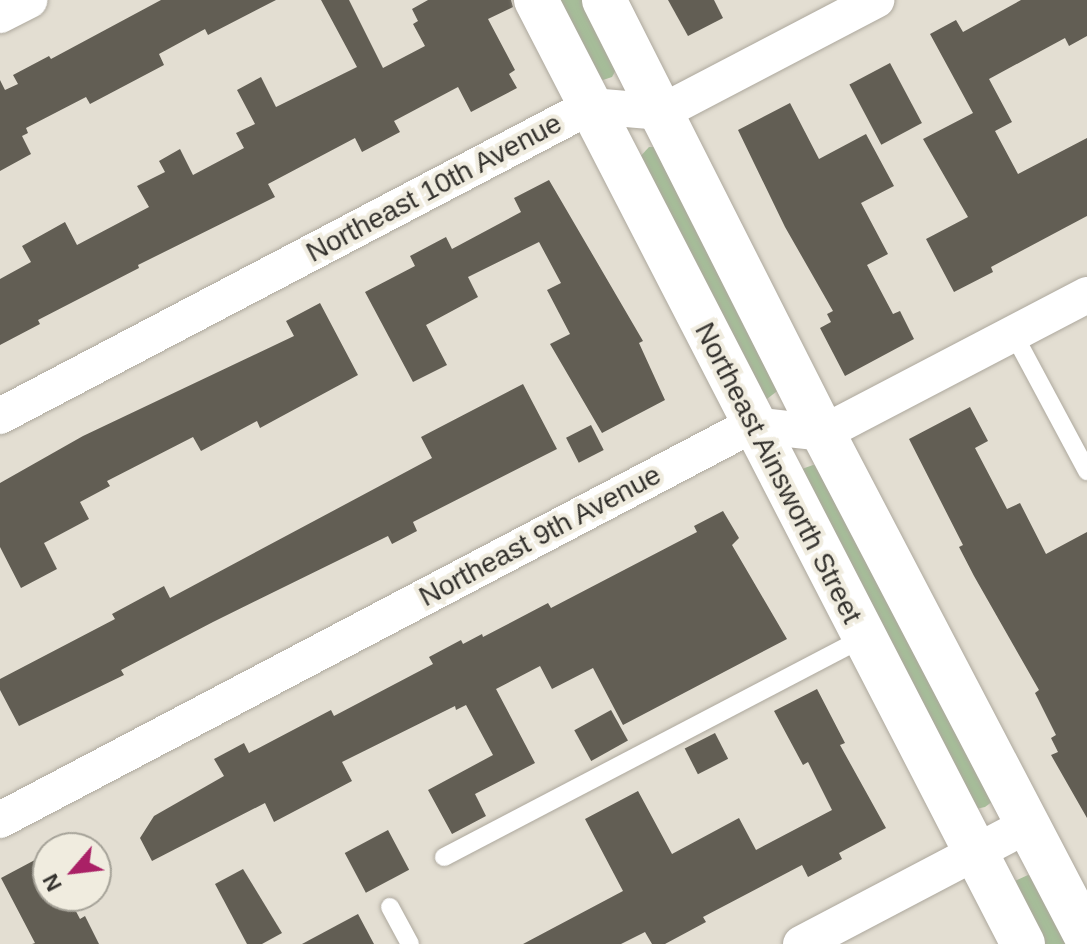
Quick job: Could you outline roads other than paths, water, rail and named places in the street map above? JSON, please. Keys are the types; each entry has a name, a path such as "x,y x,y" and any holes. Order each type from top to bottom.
{"street":[{"path":"0,15 29,0"},
{"name":"Northeast Ainsworth Street","path":"536,0 752,425 1023,944"},
{"name":"Northeast Ainsworth Street","path":"604,0 823,433 1087,938"},
{"path":"662,112 876,0"},
{"name":"Northeast 10th Avenue","path":"0,416 591,106 662,112"},
{"path":"752,425 823,433 1087,295"},
{"name":"Northeast 9th Avenue","path":"0,820 752,425"},
{"path":"801,944 1028,825"}],"lane":[{"path":"1013,333 1087,471"},
{"path":"444,857 863,638"},
{"path":"390,907 410,944"}]}
